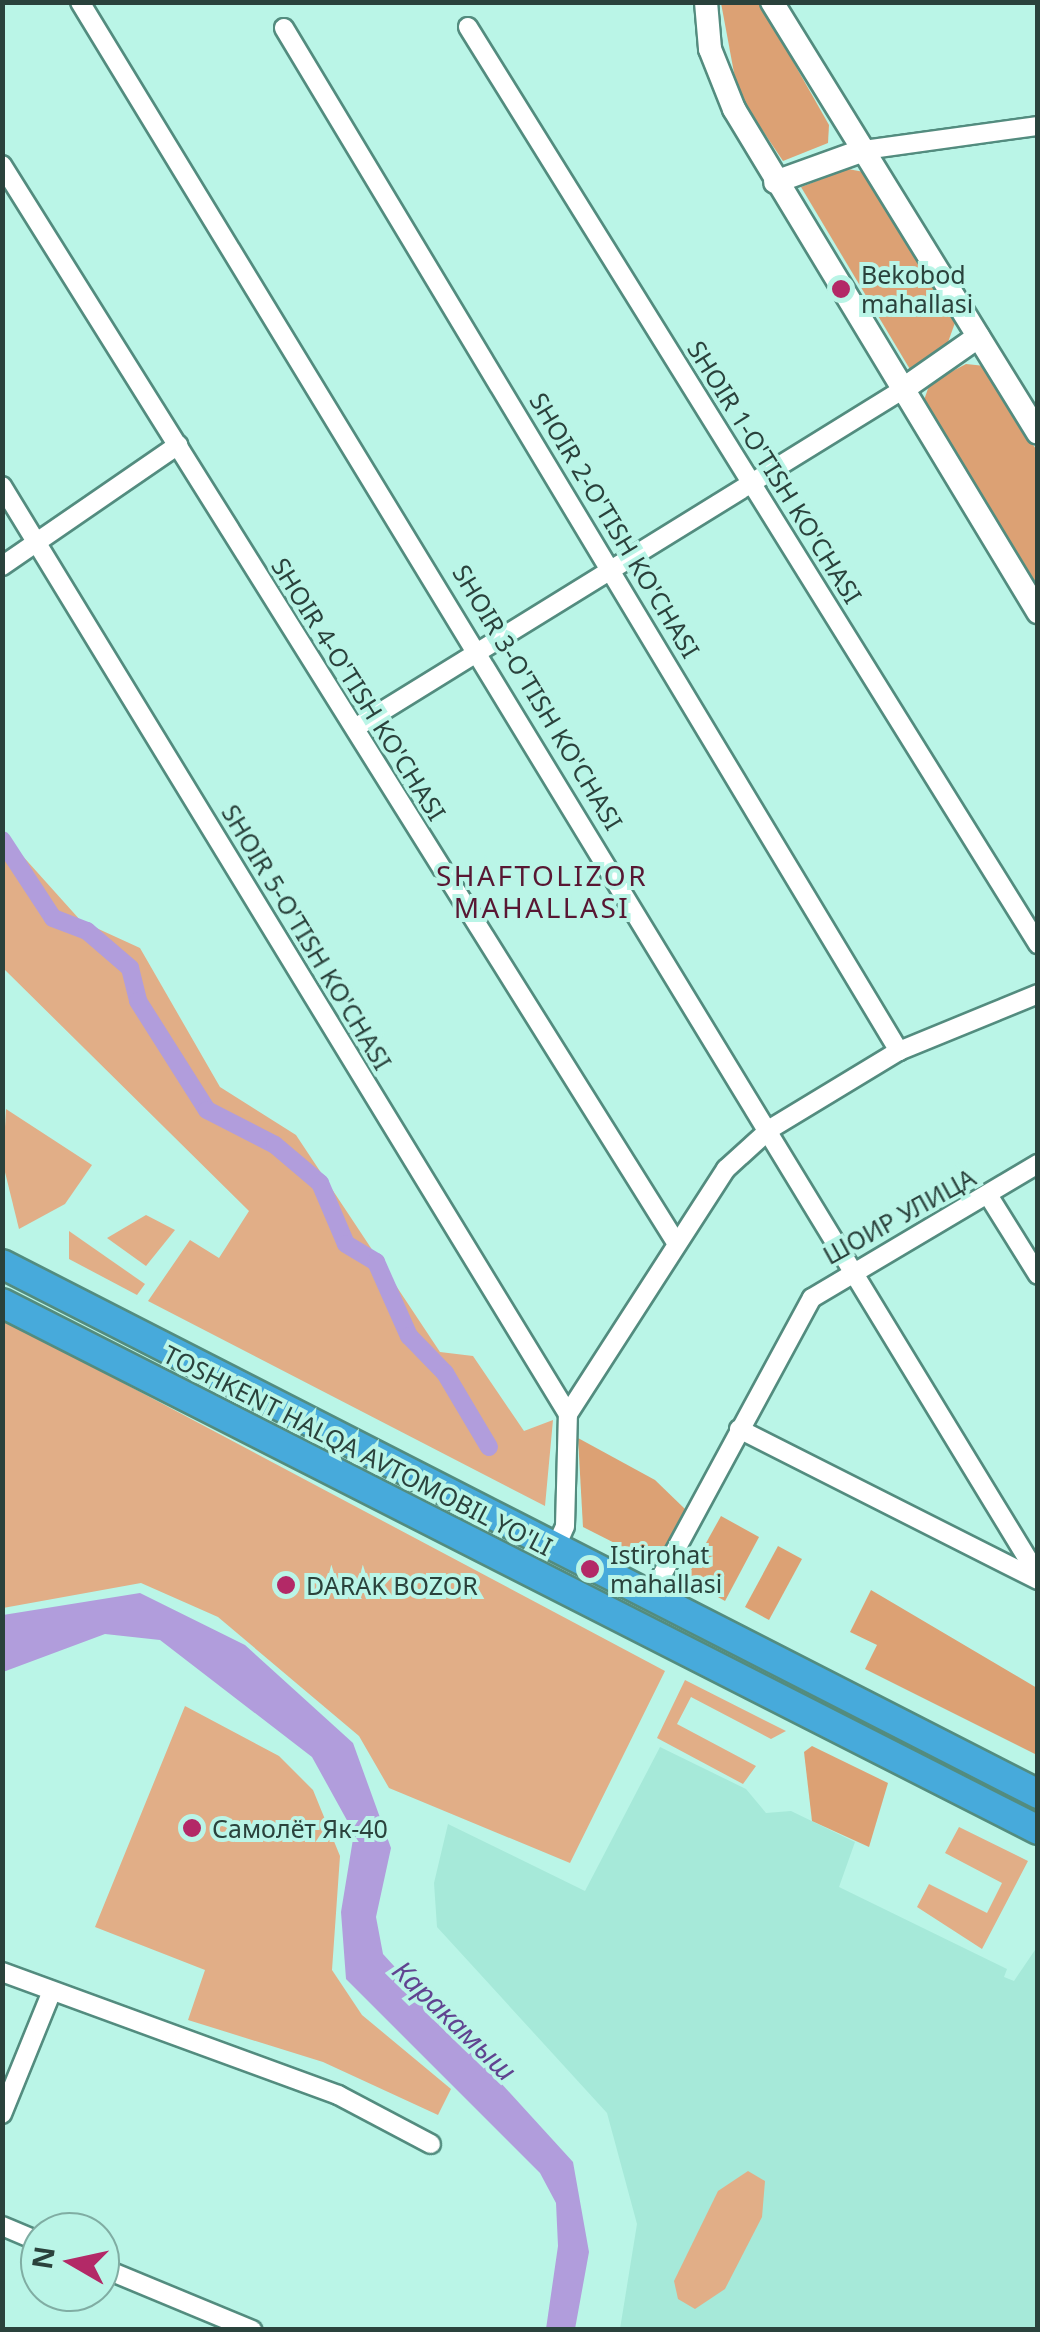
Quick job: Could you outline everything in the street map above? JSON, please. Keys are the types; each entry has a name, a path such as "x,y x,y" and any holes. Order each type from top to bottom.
{"highway":[{"name":"TOSHKENT HALQA AVTOMOBIL YO'LI","path":"2,1264 554,1551 1038,1794"},
{"name":"TOSHKENT HALQA AVTOMOBIL YO'LI","path":"2,1303 1038,1830"},
{"path":"939,1781 954,1751"}],"main road":[{"path":"706,2 716,70 775,182 1038,612"},
{"path":"772,2 1038,433"},
{"path":"775,182 864,150"},
{"path":"902,390 978,338"}],"street":[{"name":"SHOIR 3-O'TISH KO'CHASI","path":"80,2 480,650 1038,1578"},
{"name":"SHOIR 2-O'TISH KO'CHASI","path":"284,28 614,569 899,1052"},
{"name":"SHOIR 1-O'TISH KO'CHASI","path":"468,28 1038,944"},
{"path":"864,150 1038,126"},
{"name":"SHOIR 4-O'TISH KO'CHASI","path":"2,165 674,1238"},
{"path":"355,728 902,390"},
{"path":"2,566 178,445"},
{"name":"SHOIR 5-O'TISH KO'CHASI","path":"2,486 568,1414"},
{"path":"554,1551 565,1526 568,1414 674,1238 770,1129 899,1052 1038,994"},
{"name":"ШОИР УЛИЦА","path":"649,1599 812,1298 1038,1164"},
{"path":"988,1195 1038,1275"},
{"path":"739,1429 1038,1578"},
{"path":"2,1972 338,2094 431,2144"},
{"path":"2,2114 52,1991"},
{"path":"120,2275 252,2330"}],"shaded area":[{"path":"721,3 760,3 829,125 828,143 783,161 738,94"},
{"path":"848,169 864,172 956,320 947,345 911,371 801,187"},
{"path":"966,364 985,366 1037,451 1037,585 924,400 930,383"},
{"path":"2,833 81,921 140,948 220,1087 296,1135 440,1352 473,1356 524,1431 553,1420 545,1506 148,1301 190,1240 219,1258 249,1211 3,968"},
{"path":"6,1109 92,1165 65,1204 19,1229 3,1164"},
{"path":"146,1215 175,1230 146,1266 107,1238"},
{"path":"69,1231 145,1284 137,1295 69,1259"},
{"path":"3,1319 665,1671 570,1863 389,1788 359,1736 218,1617 141,1583 3,1608"},
{"path":"578,1438 655,1480 685,1509 658,1565 583,1527"},
{"path":"721,1516 759,1537 725,1601 686,1579"},
{"path":"778,1546 802,1559 769,1620 745,1607"},
{"path":"871,1590 1037,1688 1037,1755 865,1669 877,1645 850,1632"},
{"path":"140,1593 245,1645 353,1743 391,1848 376,1917 383,1954 573,2162 589,2252 575,2329 546,2329 558,2246 556,2203 540,2173 346,1979 341,1912 354,1833 312,1757 160,1640 105,1634 3,1672 3,1615"},
{"path":"685,1680 786,1731 771,1739 691,1697 677,1724 756,1766 743,1784 657,1738"},
{"path":"185,1706 279,1756 313,1790 340,1856 332,1970 362,2015 451,2089 438,2115 323,2062 188,2020 205,1970 95,1927"},
{"path":"812,1746 888,1783 869,1847 812,1821 804,1752"},
{"path":"660,1747 746,1789 766,1813 791,1811 855,1842 839,1887 1007,1969 1004,1977 1014,1981 1037,1947 1037,2329 620,2329 637,2224 607,2113 437,1927 434,1883 448,1824 585,1891"},
{"path":"959,1827 1028,1861 982,1949 917,1907 929,1884 987,1913 1002,1883 945,1853"},
{"path":"748,2171 765,2181 762,2217 725,2289 695,2309 678,2299 674,2281 718,2191"}],"waterway":[{"path":"2,840 53,918 87,931 130,968 138,1001 207,1110 275,1145 320,1183 346,1244 376,1262 409,1336 445,1373 489,1447"}],"place":[{"name":"Bekobod mahallasi","path":"841,289"},
{"name":"Istirohat mahallasi","path":"590,1569"},
{"name":"DARAK BOZOR","path":"286,1585"},
{"name":"Самолёт Як-40","path":"192,1828"}],"district":[{"name":"SHAFTOLIZOR MAHALLASI","path":"542,891"}],"water label":[{"name":"Каракамыш","path":"455,2020"}]}
